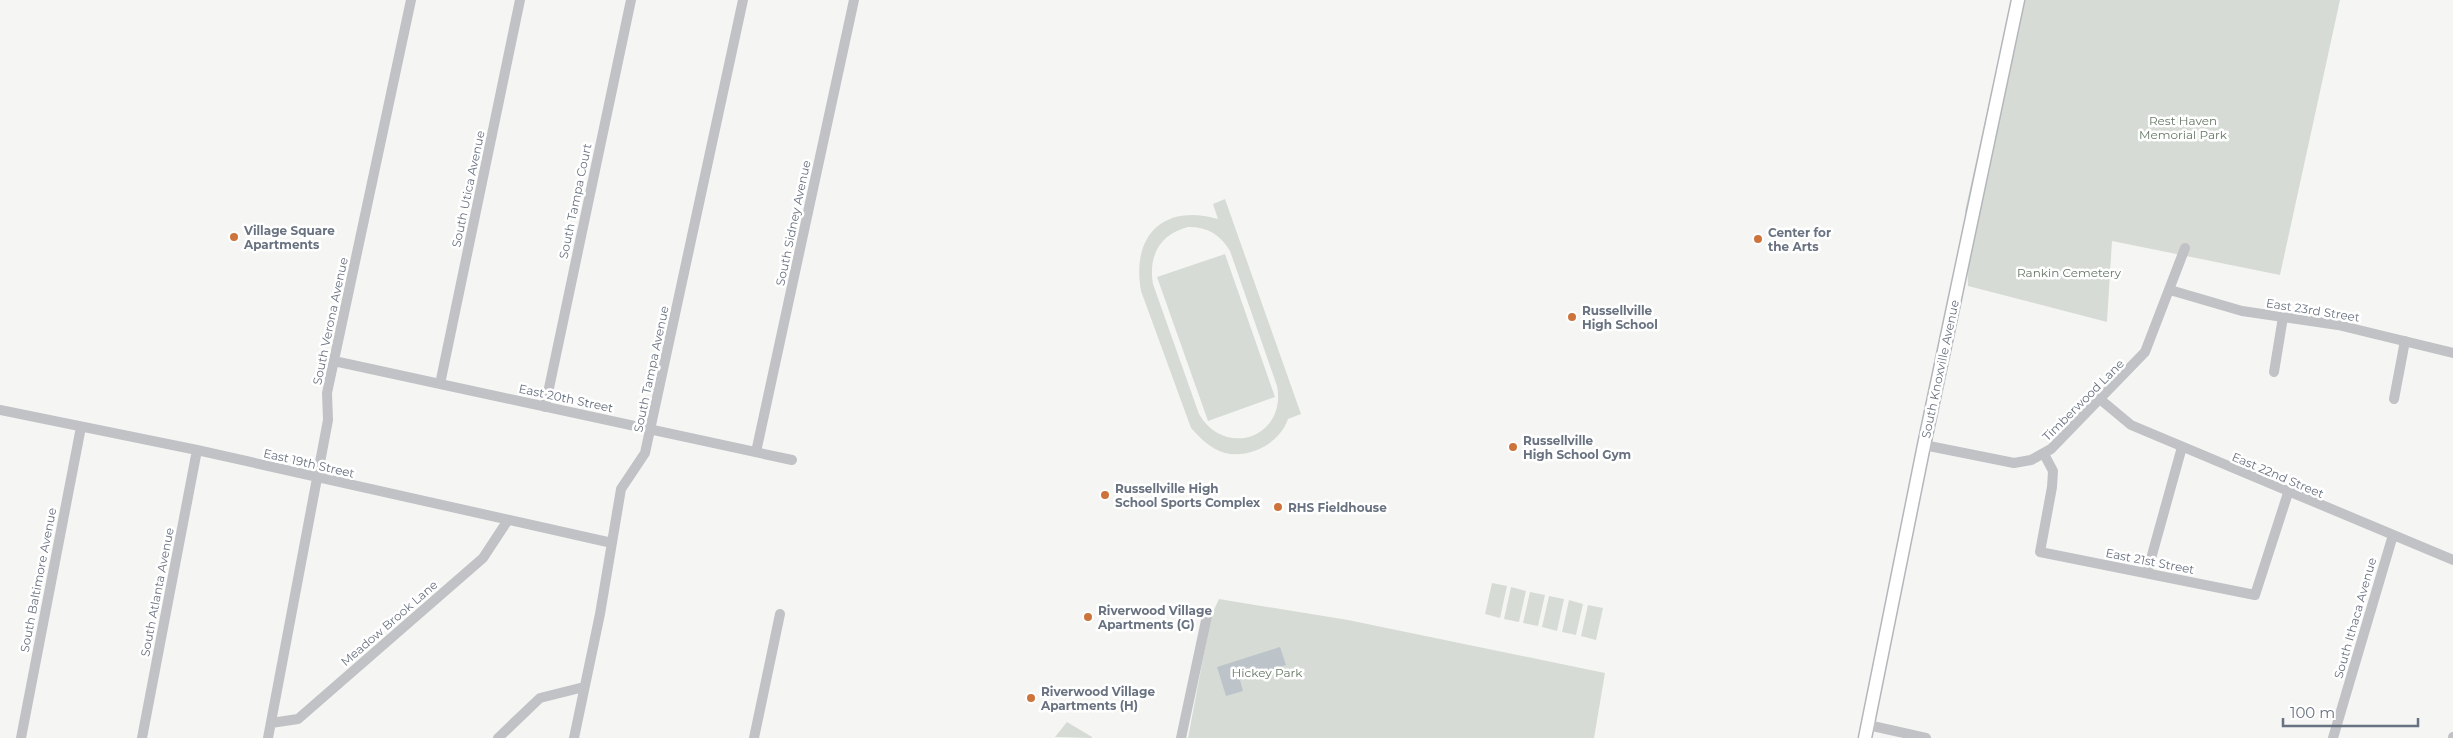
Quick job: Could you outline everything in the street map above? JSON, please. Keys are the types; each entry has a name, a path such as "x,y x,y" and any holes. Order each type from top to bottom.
{"main road":[{"name":"South Knoxville Avenue","path":"1867,732 1924,445 2018,0"}],"street":[{"name":"South Verona Avenue","path":"268,738 328,420 327,393 411,0"},
{"name":"South Utica Avenue","path":"440,384 520,0"},
{"name":"South Tampa Court","path":"544,407 631,0"},
{"name":"South Tampa Avenue","path":"574,738 621,489 645,454 651,430 743,0"},
{"name":"South Sidney Avenue","path":"756,452 854,0"},
{"name":"Timberwood Lane","path":"1924,445 2014,463 2031,460 2044,454 2059,443 2145,352 2185,248"},
{"name":"East 23rd Street","path":"2170,290 2242,312 2338,325 2453,353"},
{"path":"2274,372 2283,317"},
{"path":"2394,399 2405,340"},
{"name":"East 20th Street","path":"334,361 792,460"},
{"name":"East 22nd Street","path":"2101,400 2131,426 2288,493 2453,560"},
{"name":"East 19th Street","path":"0,410 197,450 612,544"},
{"name":"South Baltimore Avenue","path":"21,738 80,427"},
{"path":"2147,573 2182,448"},
{"name":"South Atlanta Avenue","path":"142,738 197,450"},
{"name":"East 21st Street","path":"2044,454 2053,471 2052,487 2040,552 2255,594 2288,493"},
{"name":"Meadow Brook Lane","path":"271,723 298,719 484,558 508,520"},
{"name":"South Ithaca Avenue","path":"2333,738 2393,535"},
{"path":"1181,738 1208,611"},
{"path":"754,738 780,614"},
{"path":"498,738 540,698 584,687"},
{"path":"1867,732 1926,738"}],"green space":[{"name":"Rest Haven Memorial Park","path":"2012,0 2340,0 2280,275 2112,241 2107,322 1968,286 1965,211"},
{"path":"1225,199 1301,414 1288,419 1284,428 1271,442 1244,454 1225,453 1215,449 1202,440 1191,428 1141,291 1139,271 1141,254 1146,240 1155,228 1167,220 1181,216 1198,215 1218,219 1213,204","holes":["1195,227 1207,230 1218,236 1230,251 1277,386 1278,404 1273,418 1264,429 1252,436 1238,438 1224,436 1210,428 1199,414 1153,284 1152,264 1154,256 1163,241 1178,230"]},
{"path":"1225,254 1275,397 1208,421 1157,277"},
{"path":"1492,583 1507,586 1500,618 1485,614"},
{"path":"1511,587 1526,591 1519,622 1504,619"},
{"path":"1530,592 1545,595 1538,626 1523,623"},
{"path":"1549,596 1564,599 1557,631 1542,627"},
{"name":"Hickey Park","path":"1219,599 1348,620 1605,673 1594,738 1188,738 1211,616"},
{"path":"1569,600 1583,604 1576,635 1562,632"},
{"path":"1588,605 1603,608 1596,640 1581,636"},
{"path":"1067,722 1092,737 1092,738 1055,737"}],"shaded area":[{"path":"1280,647 1286,665 1240,680 1243,691 1226,696 1217,667"}],"place":[{"name":"Village Square Apartments","path":"234,237"},
{"name":"Center for the Arts","path":"1758,239"},
{"name":"Russellville High School","path":"1572,317"},
{"name":"Russellville High School Gym","path":"1513,447"},
{"name":"Russellville High School Sports Complex","path":"1105,495"},
{"name":"RHS Fieldhouse","path":"1278,507"},
{"name":"Riverwood Village Apartments (G)","path":"1088,617"},
{"name":"Riverwood Village Apartments (H)","path":"1031,698"}],"park label":[{"name":"Rankin Cemetery","path":"2069,272"}]}
